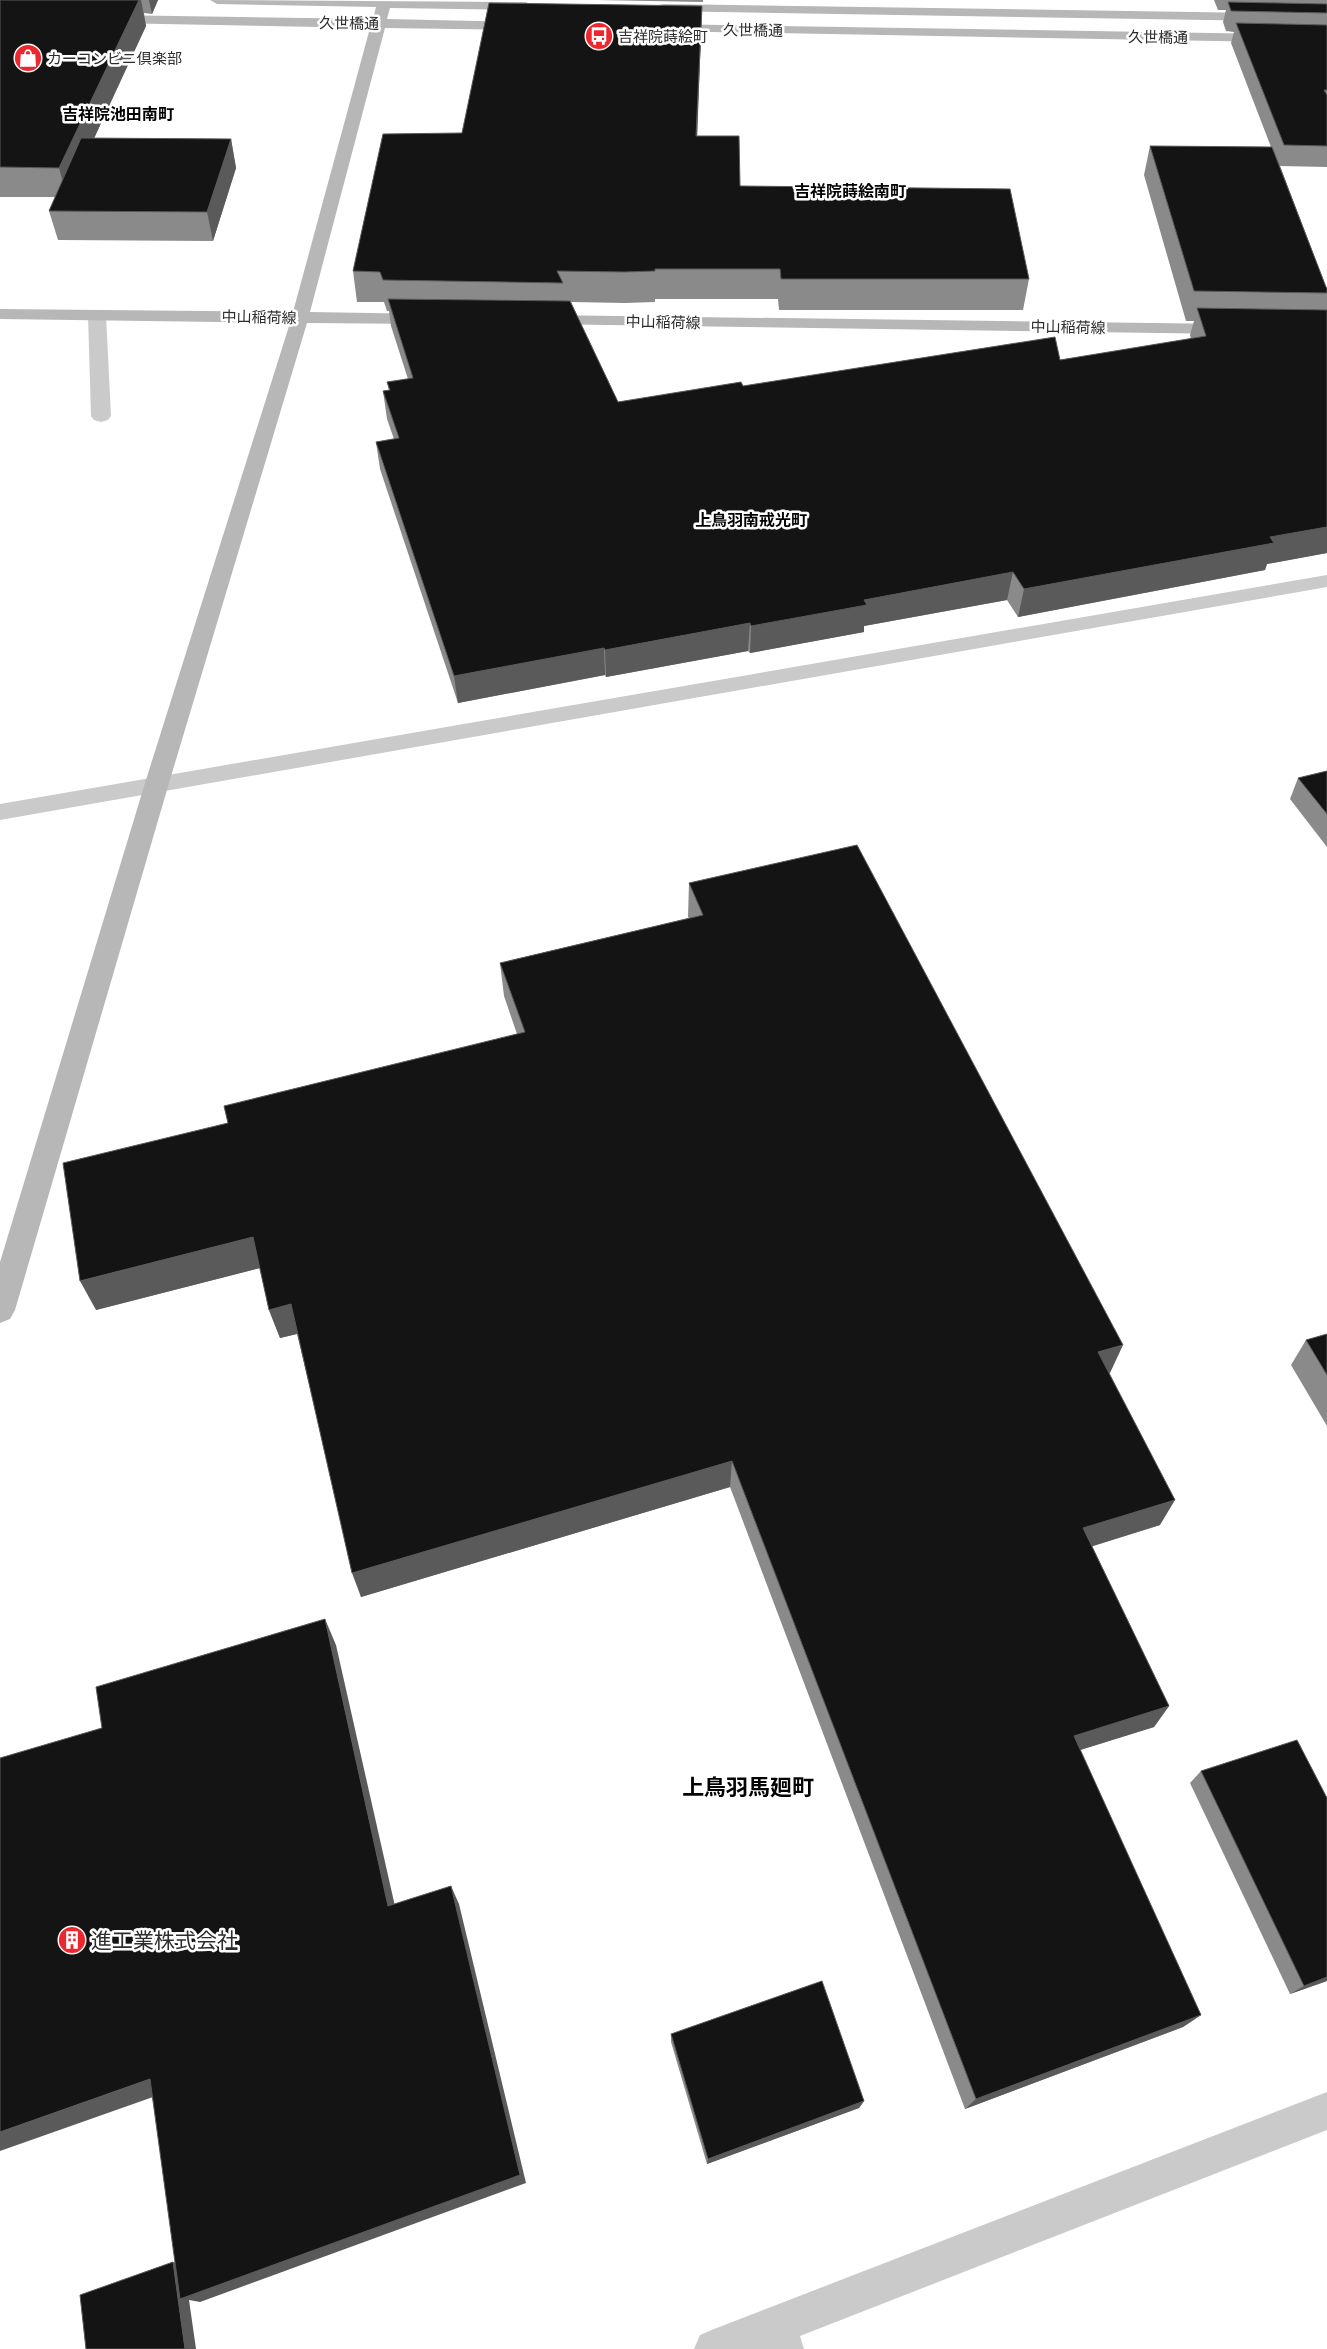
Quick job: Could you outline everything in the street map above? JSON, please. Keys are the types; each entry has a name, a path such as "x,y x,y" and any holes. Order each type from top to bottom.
{"street":[{"name":"久世橋通","path":"218,0 383,9 539,26"},
{"name":"久世橋通","path":"90,18 543,6"},
{"name":"久世橋通","path":"652,8 1327,18"},
{"path":"0,1310 157,783 300,318 383,9"},
{"name":"久世橋通","path":"649,28 1327,39"},
{"name":"中山稲荷線","path":"0,314 450,319"},
{"path":"97,315 101,416"},
{"name":"中山稲荷線","path":"529,320 1247,329"},
{"path":"0,812 157,783 1327,581"},
{"path":"714,2349 781,2337 1327,2111"}],"building":[{"path":"0,0 139,0 59,168 0,167"},
{"path":"1228,2 1327,4 1327,13 1231,11"},
{"path":"489,3 702,6 696,136 739,136 740,186 1010,189 1029,279 781,279 780,269 655,269 655,271 625,272 557,271 563,283 383,280 380,272 353,271 383,134 462,133"},
{"path":"1236,23 1327,25 1327,90 1324,90 1327,95 1327,146 1284,145"},
{"path":"81,138 231,139 207,212 49,211"},
{"path":"1150,146 1272,147 1327,288 1327,293 1194,291"},
{"path":"388,299 570,301 618,402 741,382 743,386 1055,337 1060,360 1206,336 1197,308 1327,310 1327,527 1270,537 1274,543 1024,589 1013,572 864,600 867,605 751,626 750,623 605,650 604,648 454,676 376,442 399,438 383,391 390,390 387,382 413,378"},
{"path":"1327,771 1327,814 1298,778"},
{"path":"857,845 1123,1345 1098,1352 1175,1500 1083,1528 1169,1706 1074,1736 1201,2015 976,2099 732,1461 352,1573 291,1304 269,1310 253,1237 80,1281 63,1163 228,1123 224,1106 525,1032 500,963 703,915 689,883"},
{"path":"1327,1334 1327,1375 1306,1340"},
{"path":"325,1619 388,1906 451,1886 520,2175 180,2299 150,2079 0,2132 0,1758 102,1728 96,1687"},
{"path":"1297,1740 1327,1798 1327,1977 1304,1986 1201,1771"},
{"path":"822,1981 864,2101 708,2159 671,2034"},
{"path":"173,2262 185,2349 86,2349 80,2295"}],"place":[{"name":"吉祥院蒔絵町","path":"599,36"},
{"name":"カーコンビニ倶楽部","path":"28,58"},
{"name":"進工業株式会社","path":"72,1940"}],"district":[{"name":"吉祥院池田南町","path":"118,114"},
{"name":"吉祥院蒔絵南町","path":"850,191"},
{"name":"上鳥羽南戒光町","path":"751,520"},
{"name":"上鳥羽馬廻町","path":"748,1786"}]}
